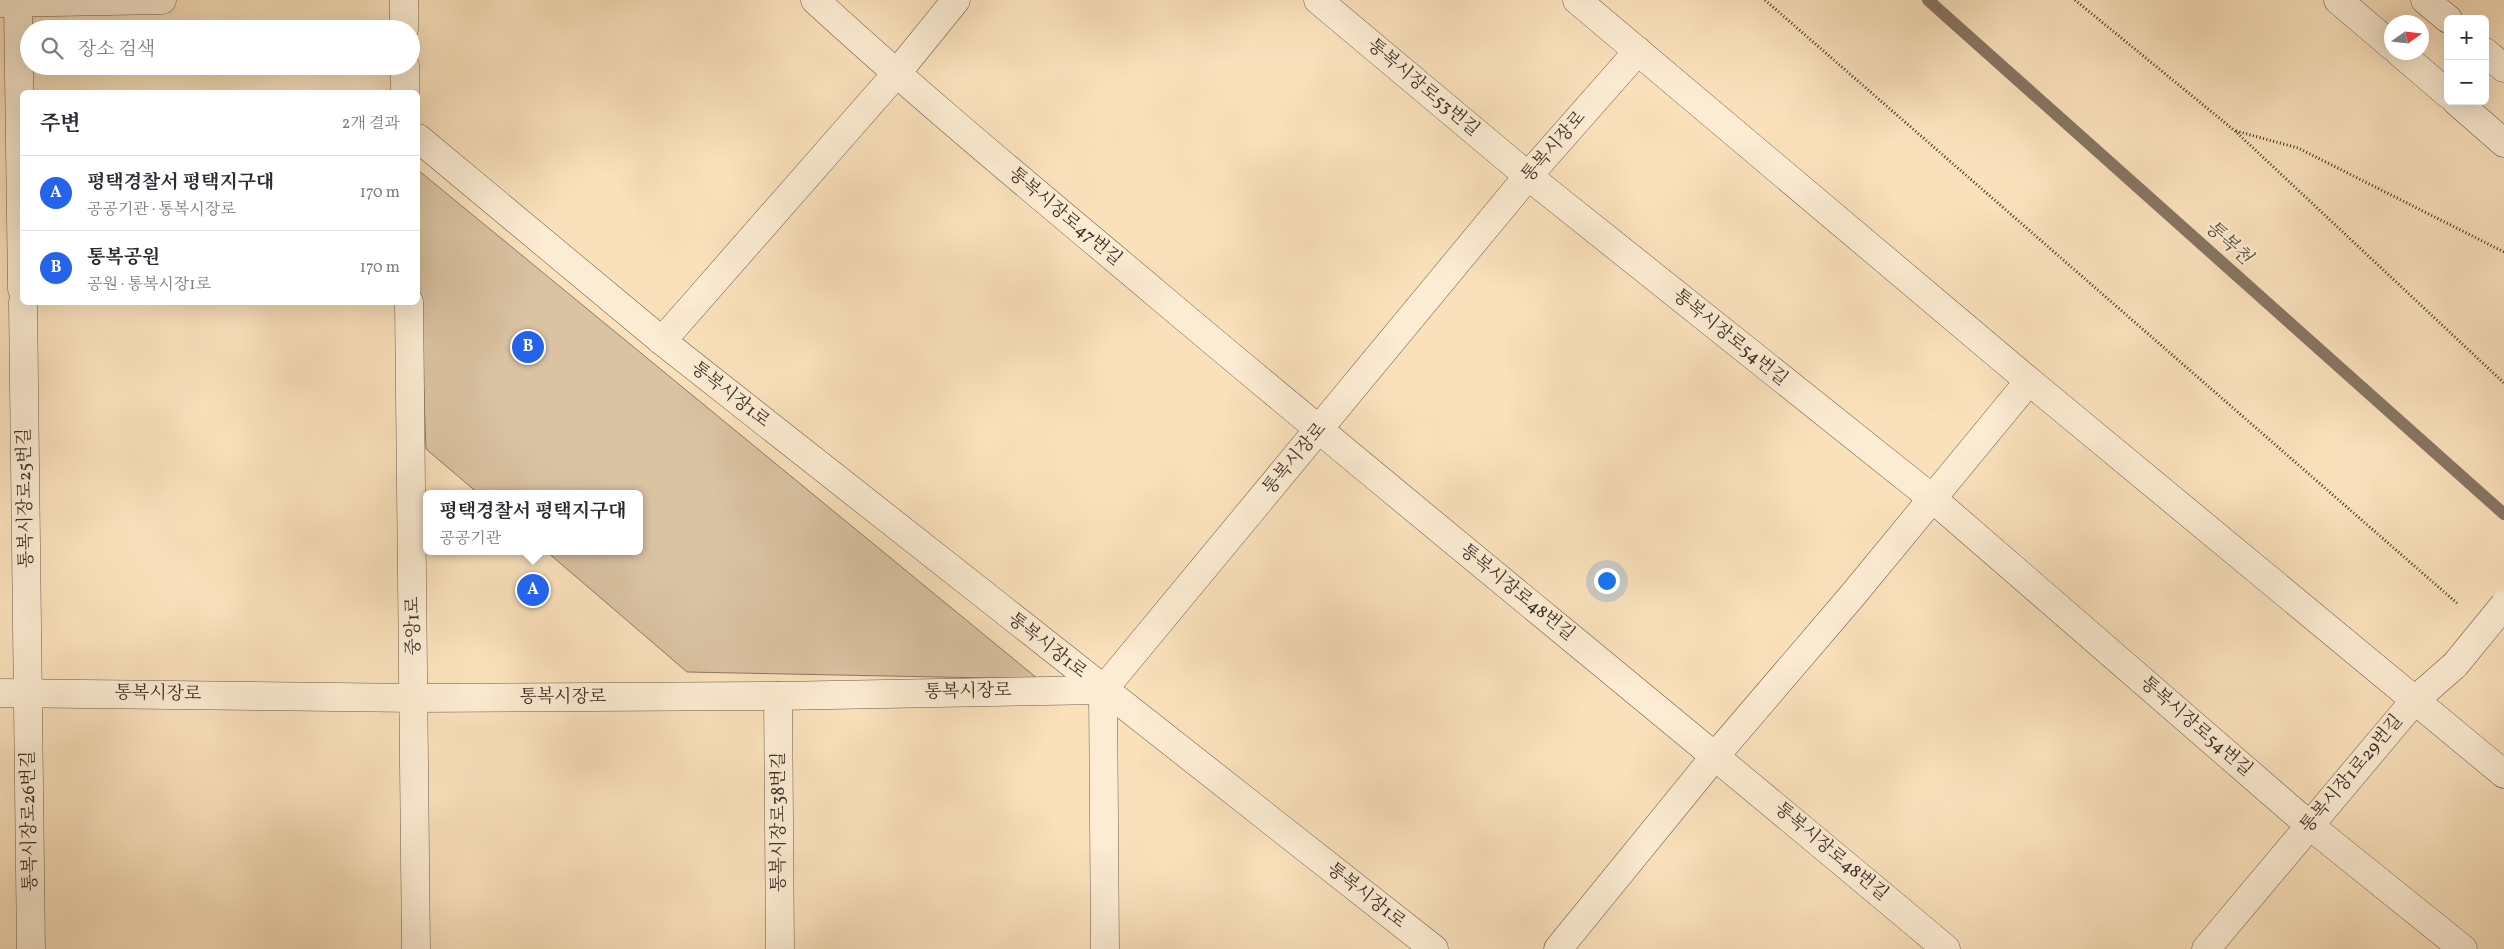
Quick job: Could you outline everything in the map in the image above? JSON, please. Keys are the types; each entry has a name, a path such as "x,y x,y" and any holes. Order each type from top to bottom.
{"street":[{"path":"20,245 9,3 162,0"},
{"path":"404,0 404,20"},
{"name":"통복시장로47번길","path":"815,0 896,74 1319,431"},
{"path":"662,341 896,74 956,0"},
{"name":"통복시장로53번길","path":"1318,0 1528,176"},
{"path":"1577,0 2029,382 2504,774"},
{"path":"2338,0 2384,39"},
{"path":"2425,0 2444,16"},
{"name":"통복시장로","path":"0,693 415,698 778,696 1103,690 1528,176 1638,50"},
{"path":"2489,55 2504,68"},
{"path":"2408,60 2444,91"},
{"path":"405,75 405,90"},
{"path":"2461,105 2504,143"},
{"name":"통복시장1로","path":"420,140 662,341 1434,949"},
{"name":"통복시장로54번길","path":"1528,176 1933,499 2309,825 2463,949"},
{"name":"통복시장로25번길","path":"23,305 28,693"},
{"name":"중앙1로","path":"409,305 415,698 416,949"},
{"path":"1558,949 1716,755 1933,499 2029,382"},
{"name":"통복시장로48번길","path":"1319,431 1716,755 1946,949"},
{"name":"통복시장1로29번길","path":"2206,949 2416,700 2454,665 2504,604"},
{"path":"1103,690 1105,949"},
{"name":"통복시장로26번길","path":"28,693 31,949"},
{"name":"통복시장로38번길","path":"778,696 780,949"}],"path":[{"path":"1765,0 2460,606"},
{"path":"2075,0 2235,131 2504,383"},
{"path":"2235,131 2298,148 2504,252"}],"shaded area":[{"path":"420,172 1038,679 687,672 551,555 643,555 643,490 474,490 426,449 420,296"}],"waterway":[{"name":"통복천","path":"1928,0 2504,514"}],"place":[{"name":"통복공원","path":"528,347"},
{"name":"평택경찰서 평택지구대","path":"533,590"}]}
